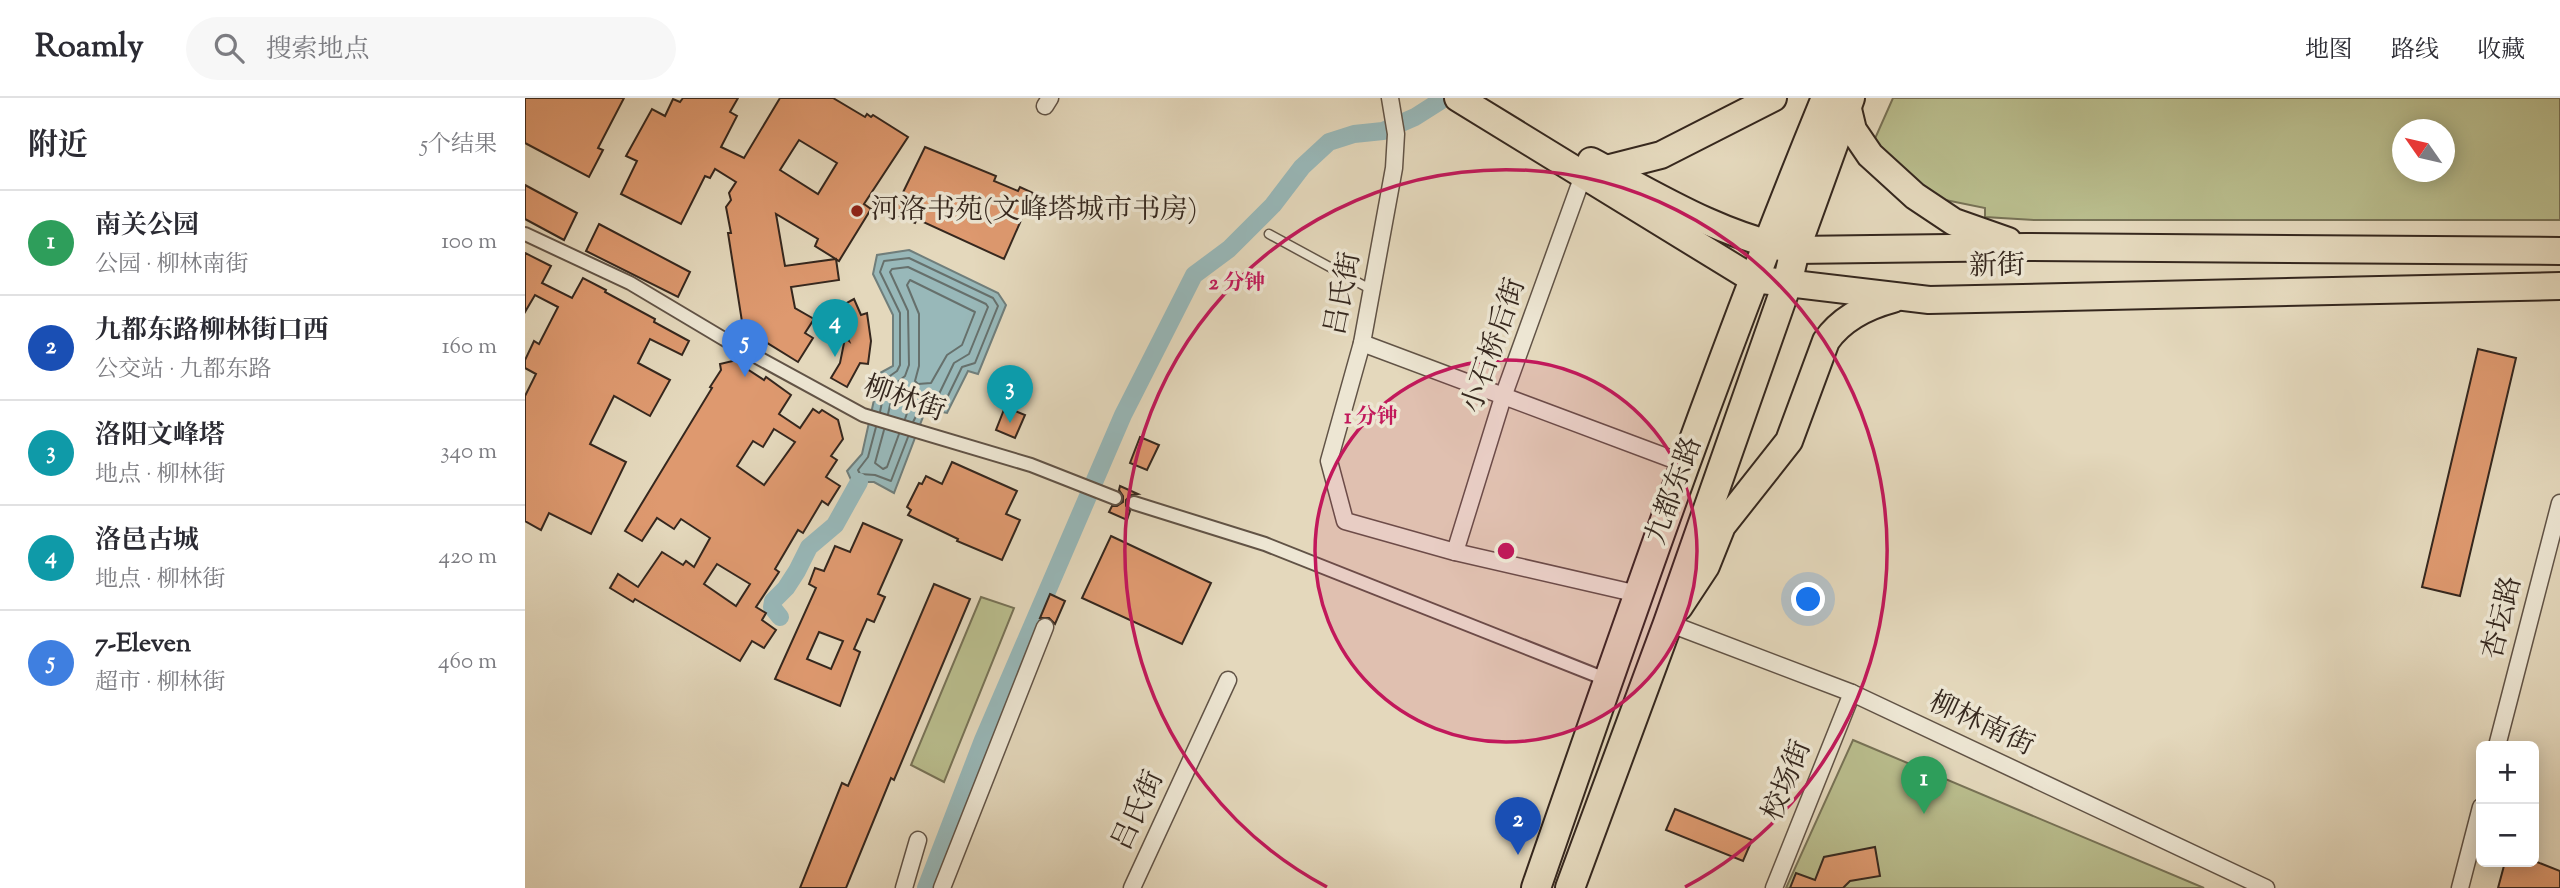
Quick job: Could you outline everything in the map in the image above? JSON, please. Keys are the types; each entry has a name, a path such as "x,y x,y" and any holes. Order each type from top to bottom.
{"highway":[{"name":"九都东路","path":"1536,888 1638,594 1765,244 1841,100"},
{"name":"九都东路","path":"1570,888 1668,623 1787,284 1841,100"}],"main road":[{"name":"新街","path":"1458,98 1486,105 1593,168 1753,279 1929,300 2560,286"},
{"path":"1593,168 1661,155 1773,98"},
{"path":"1841,100 1853,130 1870,155 1915,196 1954,222 2026,247"},
{"name":"新街","path":"1593,168 1695,217 1765,244 1795,250 2026,247 2560,251"},
{"path":"1668,623 1706,566 1722,526 1789,441 1821,352 1835,328 1873,305 1901,298"}],"street":[{"name":"吕氏街","path":"1391,99 1396,134 1394,168 1362,343 1329,461 1345,521 1455,552"},
{"name":"小石桥后街","path":"1455,552 1503,397 1593,168"},
{"name":"柳林街","path":"525,234 630,283 724,339 863,415 1054,474 1115,498"},
{"path":"1362,343 1685,464"},
{"path":"1134,503 1265,544 1608,680"},
{"name":"杏坛路","path":"2498,741 2554,549 2560,503"},
{"path":"1455,552 1638,594"},
{"name":"柳林南街","path":"1668,623 1852,693 2266,888"},
{"path":"942,888 1045,627"},
{"name":"吕氏街","path":"1132,888 1228,680"},
{"name":"校场街","path":"1774,888 1852,693"},
{"path":"2460,888 2476,826"},
{"path":"904,888 918,840"}],"lane":[{"path":"1269,234 1372,290"}],"green space":[{"path":"1893,98 2560,98 2560,220 2034,220 1985,217 1985,208 1926,196 1873,143"},
{"path":"981,597 1014,608 944,782 911,765"},
{"path":"1853,740 2204,888 1786,888"}],"water":[{"path":"909,250 998,293 1006,305 978,374 968,371 947,413 926,409 894,493 874,482 852,482 847,471 862,454 880,373 893,366 893,315 873,274 877,255"}],"building":[{"path":"525,98 624,98 598,148 603,150 589,177 525,143"},
{"path":"683,98 738,98 730,112 737,116 721,147 744,158 780,98 833,98 865,117 867,114 871,117 873,115 908,137 864,204 871,209 839,261 836,259 839,280 791,287 795,308 814,319 805,333 813,338 798,362 743,328 726,207 731,200 729,193 736,182 715,169 710,178 705,176 681,224 621,194 637,161 626,156 652,109 665,116 673,99 680,102","holes":["799,140 837,163 818,194 780,170","776,214 818,239 815,246 836,259 785,266"]},
{"path":"925,147 996,176 994,181 1018,191 1020,187 1033,193 1004,259 917,219 915,223 893,213"},
{"path":"525,185 577,213 564,240 525,219"},
{"path":"599,224 690,272 678,297 586,251"},
{"path":"525,253 551,266 542,283 572,298 583,278 689,341 682,355 650,339 638,363 670,380 650,416 614,396 590,444 626,462 591,534 549,513 541,530 525,521 525,396 536,374 525,368 525,360 534,341 539,344 558,307 535,295 525,312"},
{"path":"854,299 861,315 867,313 871,341 868,364 860,363 847,387 831,378 840,363 845,338 849,341 840,319 841,306"},
{"path":"2478,349 2516,358 2460,596 2422,587"},
{"path":"741,359 741,365 764,380 766,377 791,395 779,414 800,428 813,409 819,413 822,410 838,420 843,439 831,456 837,460 826,477 840,486 828,505 822,501 803,533 798,530 775,569 779,572 756,607 766,613 762,620 776,630 764,648 752,641 740,661 635,599 633,602 610,588 618,574 638,587 662,552 683,565 686,561 694,567 710,538 681,519 674,529 657,518 642,541 625,531 712,388 710,387 721,370 720,364","holes":["774,429 795,442 764,485 737,466 753,441 763,447","717,564 750,584 736,606 704,584"]},
{"path":"1005,407 1025,415 1015,438 996,430"},
{"path":"1140,437 1159,445 1147,470 1130,463"},
{"path":"952,462 1017,491 1006,514 1020,520 1002,560 957,541 958,539 908,515 911,510 907,507 919,483 922,484 926,476 942,484"},
{"path":"1120,486 1138,494 1131,495 1126,500 1130,511 1127,520 1109,512 1112,506 1123,502"},
{"path":"863,523 902,540 878,594 885,597 874,622 867,619 854,649 860,652 840,706 775,679 816,588 809,584 815,568 824,571 835,546 850,552","holes":["819,632 843,641 831,669 807,659"]},
{"path":"1111,536 1211,583 1182,644 1082,598"},
{"path":"934,584 970,599 894,780 891,778 846,888 800,888 842,783 848,786"},
{"path":"1050,594 1065,601 1055,624 1049,618 1040,618"},
{"path":"1675,809 1752,840 1743,861 1666,830"},
{"path":"1875,847 1880,876 1850,881 1843,888 1790,888 1796,873 1815,880 1824,857"},
{"path":"2539,863 2560,871 2560,888 2498,888 2504,867 2539,867"}],"waterway":[{"path":"926,888 983,740 1123,415 1194,275 1229,249 1273,205 1302,167 1329,142 1354,134 1383,131 1415,117 1445,98"},
{"path":"780,617 772,607 773,601 786,588 809,547 835,525 859,482"}],"place":[{"name":"河洛书苑(文峰塔城市书房)","path":"857,211"},
{"name":"洛邑古城","path":"835,357"},
{"name":"7-Eleven","path":"745,377"},
{"name":"洛阳文峰塔","path":"1010,423"},
{"name":"南关公园","path":"1924,814"},
{"name":"九都东路柳林街口西","path":"1518,855"}]}
